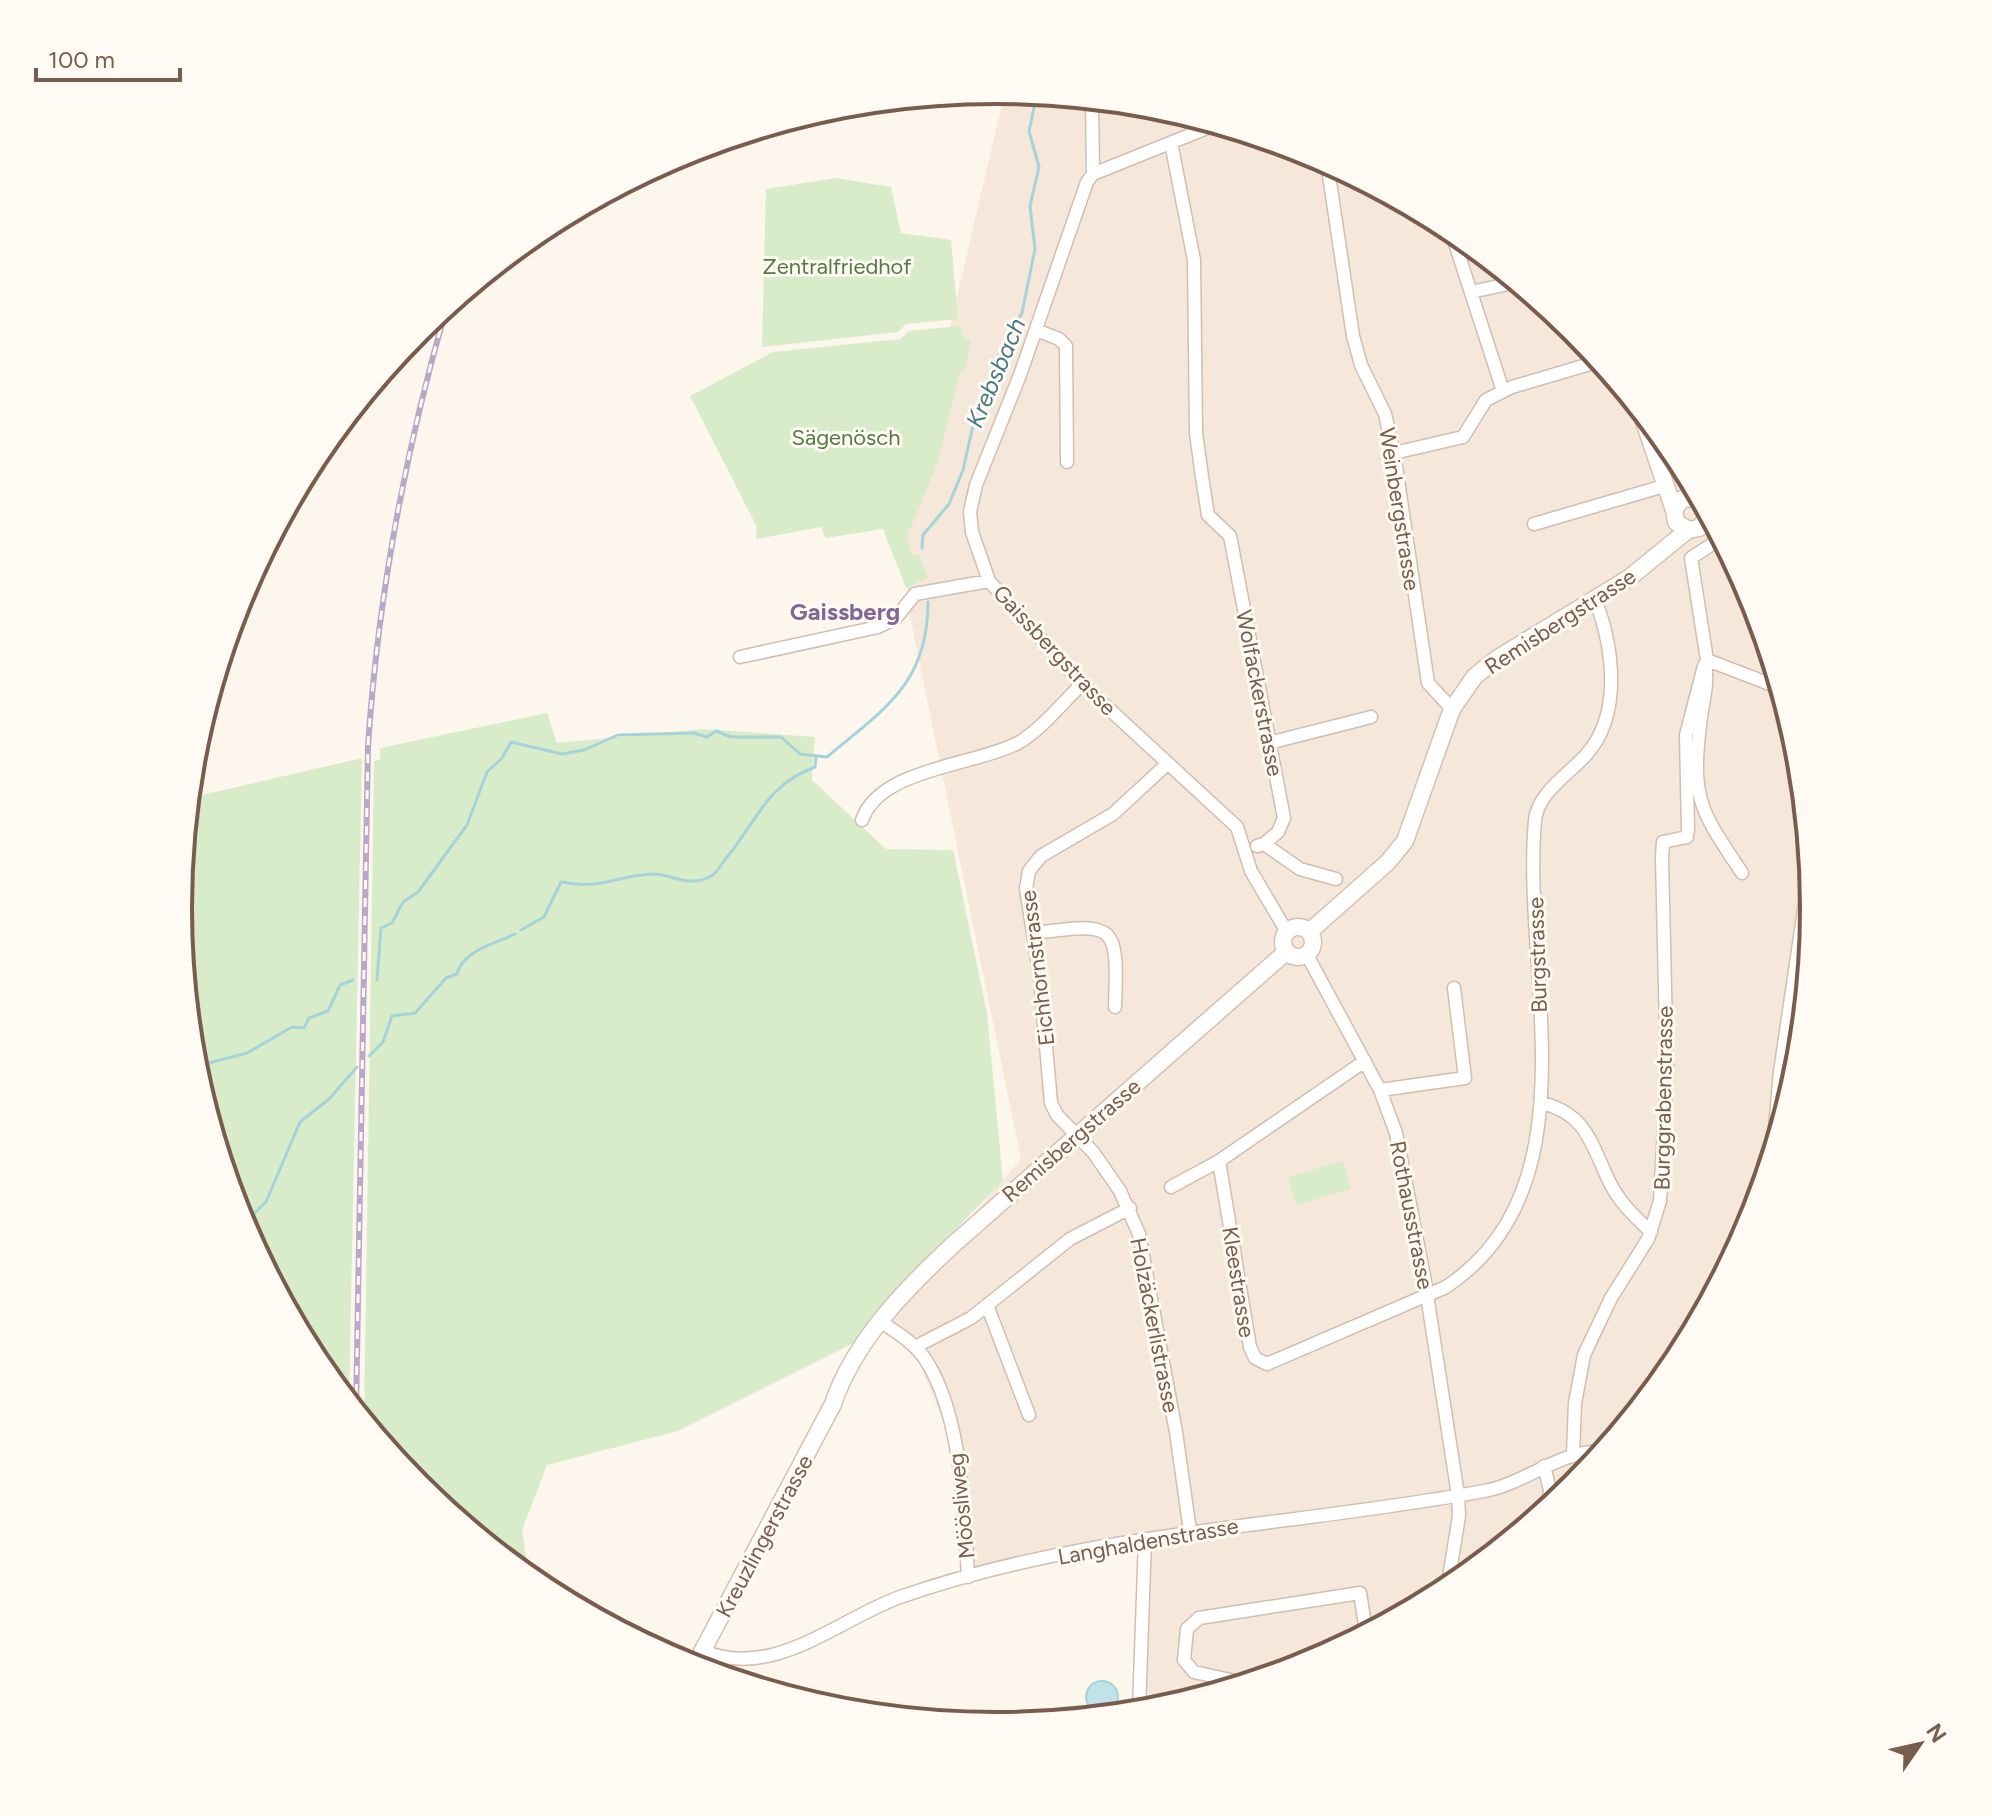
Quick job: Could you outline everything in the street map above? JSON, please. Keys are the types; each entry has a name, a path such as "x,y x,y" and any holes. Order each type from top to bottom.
{"street":[{"path":"1092,110 1093,174 1201,130"},
{"name":"Wolfackerstrasse","path":"1171,143 1194,260 1196,433 1208,515 1230,536 1284,818 1278,832 1264,844"},
{"name":"Gaissbergstrasse","path":"1093,174 976,485 970,512 972,532 989,581 1082,684 1237,827 1251,871 1287,932"},
{"name":"Weinbergstrasse","path":"1329,177 1353,336 1361,365 1385,414 1394,453 1428,683 1452,709"},
{"path":"1457,249 1503,391"},
{"path":"1471,292 1503,285"},
{"path":"1036,330 1059,339 1066,346 1067,462"},
{"path":"1394,453 1466,436 1480,405 1503,391 1588,365"},
{"path":"1650,441 1663,480 1694,510"},
{"path":"1534,524 1663,480"},
{"name":"Remisbergstrasse","path":"1309,932 1388,862 1405,841 1452,709 1485,668 1644,567 1695,511"},
{"path":"1716,551 1691,558 1708,682 1700,721 1696,775 1699,805 1742,873"},
{"path":"740,657 878,627 896,618 915,594 989,581"},
{"name":"Burgstrasse","path":"1427,1295 1471,1270 1518,1205 1542,1103 1535,930 1535,817 1546,795 1588,753 1601,734 1609,704 1611,676 1604,622 1595,599"},
{"path":"1706,662 1768,684"},
{"name":"Burggrabenstrasse","path":"1573,1454 1575,1403 1584,1355 1611,1298 1651,1232 1665,1173 1667,1074 1663,842 1687,834 1684,776 1686,735 1706,662"},
{"path":"862,820 873,799 895,784 1023,740 1082,684"},
{"path":"1269,743 1371,717"},
{"name":"Eichhornstrasse","path":"1077,1136 1057,1115 1051,1103 1035,933 1026,888 1034,863 1113,814 1167,764"},
{"path":"1246,848 1264,844 1300,869 1336,879"},
{"path":"1035,933 1089,926 1105,933 1113,942 1117,958 1115,1007"},
{"path":"1300,927 1309,932 1313,944 1307,955 1296,957 1286,952 1283,942 1287,932 1300,927"},
{"path":"1778,1095 1799,946"},
{"name":"Remisbergstrasse","path":"833,1404 847,1366 927,1268 1286,952"},
{"name":"Rothausstrasse","path":"1307,955 1380,1090 1404,1162 1458,1495 1459,1516 1450,1572"},
{"path":"1380,1090 1465,1078 1454,988"},
{"path":"1171,1187 1219,1161 1365,1061"},
{"path":"1542,1103 1569,1113 1581,1123 1617,1196 1651,1232"},
{"name":"Holzäckerlistrasse","path":"1077,1136 1093,1152 1130,1208 1147,1269 1190,1531"},
{"name":"Kleestrasse","path":"1219,1161 1250,1347 1260,1361 1267,1364 1284,1360 1427,1295"},
{"path":"881,1322 915,1347 956,1328 1070,1239 1130,1208"},
{"path":"987,1305 1029,1415"},
{"name":"Möösliweg","path":"915,1347 934,1377 960,1461 968,1577"},
{"name":"Kreuzlingerstrasse","path":"700,1655 833,1404"},
{"name":"Langhaldenstrasse","path":"703,1651 758,1659 784,1654 899,1598 968,1577 1190,1531 1458,1495 1502,1486 1573,1454 1587,1453"},
{"path":"1544,1466 1550,1491"},
{"path":"1139,1699 1145,1539"},
{"path":"1224,1679 1194,1672 1184,1660 1187,1629 1199,1618 1374,1589"},
{"path":"1360,1593 1365,1622"}],"shaded area":[{"path":"1002,104 1101,111 1204,131 1304,165 1398,212 1443,239 1485,270 1565,339 1634,419 1665,461 1717,552 1757,650 1785,751 1798,855 1800,908 1798,961 1785,1065 1773,1116 1739,1216 1717,1264 1665,1355 1634,1397 1565,1477 1485,1546 1443,1577 1352,1629 1304,1651 1204,1685 1153,1697 1139,1699 1145,1539 968,1577 948,1433 916,1355 881,1322 1021,1159 908,607 905,520"}],"green space":[{"name":"Zentralfriedhof","path":"836,178 891,187 901,233 951,240 958,319 906,324 898,332 762,347 766,189"},
{"name":"Sägenösch","path":"960,326 963,338 971,339 966,368 960,372 938,462 907,537 911,555 918,554 928,578 906,588 883,529 826,538 821,527 756,539 757,527 690,396 773,352 900,339 909,331"},
{"path":"547,713 557,743 704,729 815,737 812,780 886,849 953,850 987,1013 1003,1181 893,1293 862,1339 678,1431 547,1465 522,1530 526,1560 427,1477 364,1405 374,761 380,760 380,748"},
{"path":"362,758 349,1385 327,1355 275,1264 253,1216 219,1116 207,1065 194,961 192,908 200,795"},
{"path":"1343,1161 1351,1189 1296,1205 1288,1177"}],"water":[{"path":"1096,1682 1108,1682 1117,1691 1117,1703 1089,1706 1087,1703 1087,1691"}],"waterway":[{"name":"Krebsbach","path":"922,548 923,535 949,504 963,470 977,408 1005,341 1022,313 1035,249 1030,206 1039,167 1029,131 1035,105"},
{"path":"377,980 381,928 392,923 403,902 418,892 467,825 487,772 502,758 511,742 562,754 584,750 618,735 694,733 707,737 716,731 731,737 781,737 800,754 827,757 884,708 911,674 926,630 928,602"},
{"path":"521,930 544,917 561,882 597,884 652,874 687,881 711,876 764,805 785,783 815,767 816,757"},
{"path":"369,1056 383,1042 392,1016 415,1013 446,978 457,974 460,966 473,953 515,934"},
{"path":"207,1064 247,1053 292,1027 304,1028 309,1018 328,1011 340,985 353,980"},
{"path":"253,1215 266,1202 300,1122 329,1099 357,1067"}],"railway":[{"path":"356,1395 368,746 386,579 406,469 441,326"}],"district":[{"name":"Gaissberg","path":"845,612"}]}
